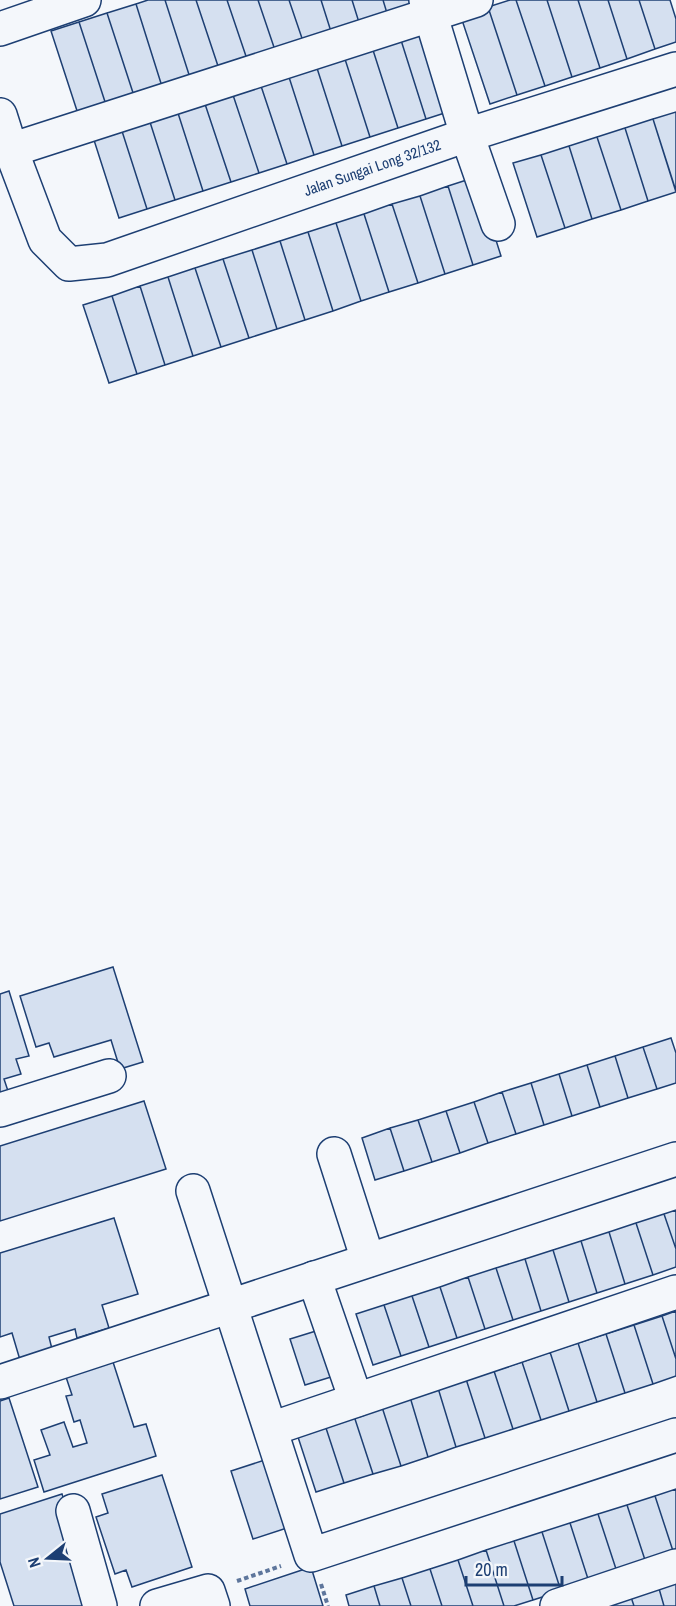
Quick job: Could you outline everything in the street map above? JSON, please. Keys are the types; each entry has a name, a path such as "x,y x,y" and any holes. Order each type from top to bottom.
{"street":[{"path":"0,28 84,0"},
{"path":"0,115 11,150 428,8 476,0"},
{"path":"428,8 498,224"},
{"name":"Jalan Sungai Long 32/132","path":"11,150 45,240 69,264 107,260 468,135 676,69"},
{"path":"0,1110 109,1076"},
{"path":"334,1154 368,1260"},
{"path":"0,1382 676,1159"},
{"path":"193,1191 311,1555 676,1435"},
{"path":"314,1278 356,1400"},
{"path":"271,1429 676,1292"},
{"path":"73,1511 100,1606"},
{"path":"557,1606 676,1566"},
{"path":"157,1606 211,1598"}],"path":[{"path":"211,1598 311,1555"}],"building":[{"path":"148,0 165,0 193,87 165,96 136,4"},
{"path":"165,0 196,0 222,78 193,87"},
{"path":"196,0 227,0 250,68 222,78"},
{"path":"227,0 258,0 278,59 250,68"},
{"path":"258,0 289,0 306,50 278,59"},
{"path":"289,0 321,0 334,41 306,50"},
{"path":"321,0 352,0 362,32 334,41"},
{"path":"352,0 383,0 390,23 362,32"},
{"path":"383,0 414,0 418,14 390,23"},
{"path":"516,0 545,86 517,95 488,7"},
{"path":"516,0 547,0 572,77 545,86"},
{"path":"547,0 578,0 600,68 572,77"},
{"path":"578,0 608,0 627,59 600,68"},
{"path":"608,0 639,0 655,49 627,59"},
{"path":"639,0 670,0 676,19 676,42 655,49"},
{"path":"136,4 165,96 137,105 107,13"},
{"path":"488,7 517,95 490,104 461,17"},
{"path":"107,13 137,105 109,114 79,22"},
{"path":"79,22 109,114 81,123 51,31"},
{"path":"427,28 454,110 426,119 400,37"},
{"path":"400,37 426,119 398,128 372,47"},
{"path":"372,47 398,128 370,137 344,56"},
{"path":"344,56 370,137 342,146 316,65"},
{"path":"316,65 342,146 314,155 288,74"},
{"path":"288,74 314,155 287,164 260,83"},
{"path":"260,83 287,164 259,173 232,92"},
{"path":"232,92 259,173 231,182 204,101"},
{"path":"204,101 231,182 203,191 177,110"},
{"path":"177,110 203,191 175,200 149,119"},
{"path":"676,112 676,191 653,119"},
{"path":"149,119 175,200 147,209 121,128"},
{"path":"653,119 676,192 648,201 625,128"},
{"path":"121,128 147,209 119,218 93,137"},
{"path":"625,128 648,201 621,210 597,137"},
{"path":"597,137 621,210 592,219 569,146"},
{"path":"569,146 592,219 565,228 541,155"},
{"path":"541,155 565,228 537,237 513,163"},
{"path":"476,177 501,256 473,265 448,186"},
{"path":"448,186 473,265 445,274 420,196"},
{"path":"420,196 445,274 418,283 392,204"},
{"path":"392,204 418,283 389,292 364,214"},
{"path":"364,214 389,292 361,301 336,223"},
{"path":"336,223 361,301 333,311 308,232"},
{"path":"308,232 333,311 305,320 280,241"},
{"path":"280,241 305,320 277,329 252,250"},
{"path":"252,250 277,329 249,338 223,259"},
{"path":"223,259 249,338 221,347 195,268"},
{"path":"195,268 221,347 193,356 168,277"},
{"path":"168,277 193,356 165,365 140,286"},
{"path":"140,286 165,365 137,374 112,296"},
{"path":"112,296 137,374 109,383 83,305"},
{"path":"113,967 143,1062 120,1069 111,1040 54,1057 49,1043 36,1047 20,996"},
{"path":"9,991 29,1056 16,1059 21,1074 4,1079 8,1091 0,1094 0,994"},
{"path":"671,1038 676,1053 676,1083 657,1089 643,1047"},
{"path":"643,1047 657,1089 628,1098 615,1056"},
{"path":"615,1056 628,1098 600,1107 587,1065"},
{"path":"587,1065 600,1107 572,1116 559,1074"},
{"path":"559,1074 572,1116 544,1125 531,1083"},
{"path":"531,1083 544,1125 516,1134 502,1092"},
{"path":"502,1092 516,1134 488,1143 474,1102"},
{"path":"144,1101 166,1169 0,1221 0,1146"},
{"path":"474,1102 488,1143 460,1153 446,1111"},
{"path":"446,1111 460,1153 432,1162 418,1120"},
{"path":"418,1120 432,1162 404,1171 390,1128"},
{"path":"390,1128 404,1171 375,1180 362,1138"},
{"path":"676,1210 676,1249 664,1214"},
{"path":"664,1214 676,1249 676,1267 653,1275 636,1223"},
{"path":"114,1218 138,1294 102,1305 109,1328 77,1338 75,1329 49,1337 52,1349 20,1360 12,1333 0,1337 0,1253"},
{"path":"636,1223 653,1275 625,1284 609,1232"},
{"path":"609,1232 625,1284 597,1293 581,1241"},
{"path":"581,1241 597,1293 569,1302 553,1250"},
{"path":"553,1250 569,1302 541,1311 525,1259"},
{"path":"525,1259 541,1311 513,1320 496,1268"},
{"path":"496,1268 513,1320 485,1329 468,1277"},
{"path":"468,1277 485,1329 457,1338 440,1287"},
{"path":"440,1287 457,1338 429,1347 412,1296"},
{"path":"412,1296 429,1347 401,1356 384,1305"},
{"path":"384,1305 401,1356 373,1365 356,1314"},
{"path":"676,1311 676,1359 662,1316"},
{"path":"662,1316 676,1359 676,1376 653,1384 634,1325"},
{"path":"634,1325 653,1384 625,1393 606,1334"},
{"path":"316,1331 331,1377 305,1385 290,1339"},
{"path":"606,1334 625,1393 597,1402 578,1343"},
{"path":"578,1343 597,1402 569,1411 550,1352"},
{"path":"550,1352 569,1411 541,1420 522,1362"},
{"path":"113,1362 134,1427 146,1424 156,1456 44,1492 34,1460 50,1455 41,1430 64,1422 73,1447 87,1443 80,1420 74,1422 66,1396 72,1395 66,1377"},
{"path":"522,1362 541,1420 513,1429 494,1371"},
{"path":"494,1371 513,1429 485,1438 466,1379"},
{"path":"466,1379 485,1438 456,1447 438,1388"},
{"path":"438,1388 456,1447 428,1457 410,1397"},
{"path":"410,1397 428,1457 401,1466 382,1407"},
{"path":"9,1398 38,1487 0,1499 0,1401"},
{"path":"382,1407 401,1466 373,1474 354,1416"},
{"path":"354,1416 373,1474 344,1483 325,1425"},
{"path":"325,1425 344,1483 316,1492 297,1434"},
{"path":"271,1458 293,1526 253,1539 231,1471"},
{"path":"162,1475 192,1567 132,1587 126,1570 115,1574 96,1517 108,1513 102,1494"},
{"path":"676,1489 676,1553 674,1554 655,1496"},
{"path":"62,1494 97,1602 85,1606 14,1606 0,1562 0,1514"},
{"path":"655,1496 674,1554 646,1563 627,1505"},
{"path":"627,1505 646,1563 617,1572 598,1514"},
{"path":"598,1514 617,1572 589,1582 570,1523"},
{"path":"570,1523 589,1582 561,1591 542,1532"},
{"path":"542,1532 561,1591 533,1600 514,1541"},
{"path":"514,1541 533,1600 514,1606 504,1606 486,1550"},
{"path":"486,1550 504,1606 473,1606 458,1560"},
{"path":"458,1560 473,1606 442,1606 430,1569"},
{"path":"311,1567 323,1606 250,1606 245,1589"},
{"path":"430,1569 442,1606 411,1606 402,1578"},
{"path":"402,1578 411,1606 380,1606 374,1586"},
{"path":"676,1579 676,1606 664,1606 658,1585"},
{"path":"658,1585 664,1606 634,1606 630,1594"},
{"path":"374,1586 380,1606 349,1606 346,1595"},
{"path":"630,1594 634,1606 603,1606"}]}
